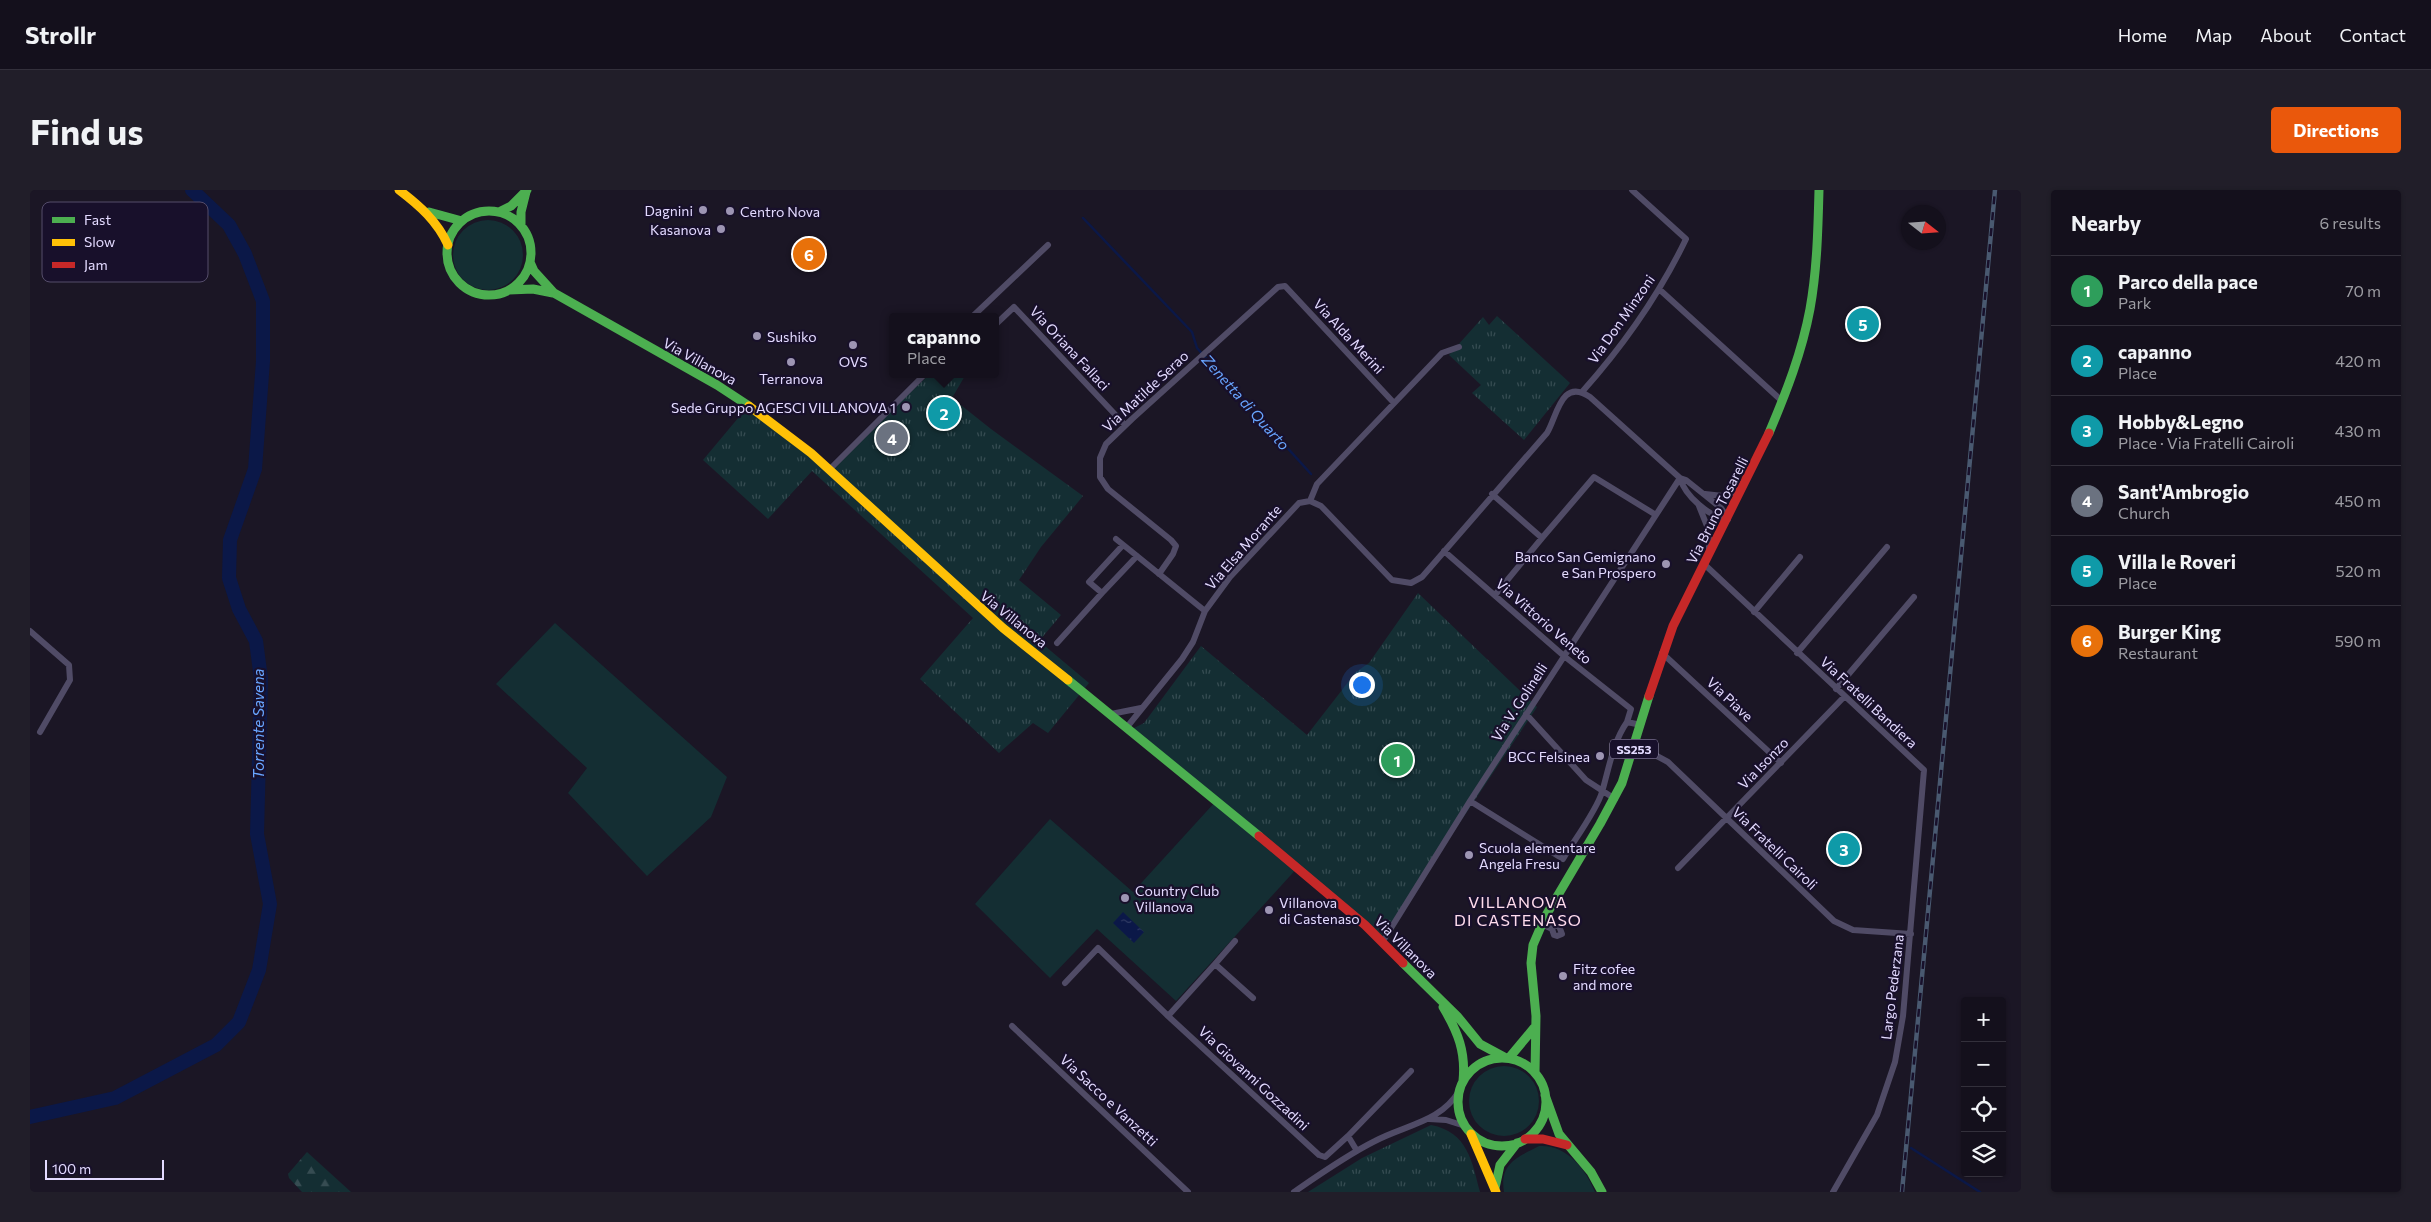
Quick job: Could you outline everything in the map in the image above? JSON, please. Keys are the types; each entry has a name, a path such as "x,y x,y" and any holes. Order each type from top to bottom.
{"main road":[{"path":"399,190 428,212 436,221 448,244 450,268 464,287 485,295 508,290 518,283 526,273 530,262 531,249 521,226 512,218 499,212"},
{"name":"Via Bruno Tosarelli","path":"1535,1072 1533,1048 1536,1008 1530,976 1533,944 1542,924 1615,799 1634,748 1662,653 1704,564 1744,488 1782,401 1803,341 1810,305 1819,190"},
{"path":"448,244 451,236 462,221 480,212 507,210 527,191"},
{"path":"521,226 521,212 527,191"},
{"path":"428,212 462,221"},
{"name":"Via Villanova","path":"530,262 534,271 554,294"},
{"name":"Via Villanova","path":"508,290 533,289 554,294 744,402 811,453 964,595 1128,727 1383,941 1458,1017 1480,1044 1507,1058"},
{"name":"Via Villanova","path":"1436,996 1460,1035 1463,1044 1465,1065 1463,1082"},
{"path":"1507,1058 1523,1043 1536,1025"},
{"path":"1496,1190 1460,1115 1459,1091 1463,1082 1476,1066 1490,1059 1507,1058 1528,1066 1535,1072"},
{"name":"SS253","path":"1535,1072 1542,1083 1545,1095"},
{"path":"1496,1190 1500,1165 1521,1141 1533,1133 1541,1120 1546,1105 1545,1095"},
{"path":"1545,1095 1552,1122 1567,1145 1591,1170 1602,1192"},
{"path":"1468,1129 1493,1145 1543,1139 1567,1145"}],"street":[{"name":"Via Don Minzoni","path":"1310,501 1320,506 1385,575 1401,583 1411,583 1422,576 1547,433 1559,404 1564,397 1572,393 1582,392 1616,353 1659,288 1686,239 1632,190"},
{"path":"978,313 1048,245"},
{"name":"Via Matilde Serao","path":"1159,574 1173,554 1176,546 1108,489 1100,477 1100,458 1106,444 1203,353 1278,287 1285,286"},
{"name":"Via Alda Merini","path":"1285,286 1394,403"},
{"path":"1659,288 1782,401"},
{"name":"Via Oriana Fallaci","path":"999,321 1014,307 1125,425"},
{"path":"1310,501 1317,484 1442,353 1459,347"},
{"path":"828,470 921,378"},
{"path":"1582,392 1590,397 1680,478 1686,480 1721,508 1728,519"},
{"path":"1495,595 1594,477 1656,515"},
{"path":"1680,478 1682,484 1698,502 1717,517 1728,519"},
{"name":"Via V. Golinelli","path":"1383,941 1470,801 1680,478"},
{"path":"1703,493 1723,496 1744,488"},
{"path":"1492,494 1542,538"},
{"name":"Via Elsa Morante","path":"1128,727 1182,659 1193,642 1205,611 1230,577 1299,503 1310,501"},
{"path":"1698,502 1708,525 1709,555"},
{"path":"1116,539 1205,611"},
{"path":"1102,593 1089,582 1123,545"},
{"path":"1797,653 1887,547"},
{"name":"Via Vittorio Veneto","path":"1444,551 1564,656 1630,709 1627,722"},
{"path":"1056,643 1137,556"},
{"path":"1754,612 1800,557"},
{"name":"Via Fratelli Bandiera","path":"1704,564 1924,770"},
{"path":"1836,689 1914,597"},
{"path":"30,631 69,665 70,680 40,732"},
{"name":"Via Piave","path":"1662,653 1781,763"},
{"name":"Via Isonzo","path":"1678,868 1844,697"},
{"path":"1111,714 1142,708"},
{"path":"1526,714 1586,780 1615,799"},
{"path":"1470,801 1563,859 1602,792 1612,754 1627,722 1641,725"},
{"name":"Via Fratelli Cairoli","path":"1634,748 1655,755 1668,762 1834,921 1853,930 1911,934"},
{"name":"Largo Pederzana","path":"1833,1192 1877,1115 1890,1082 1900,1037 1911,934 1924,770"},
{"path":"1542,924 1552,929"},
{"path":"1168,1016 1235,941"},
{"name":"Via Giovanni Gozzadini","path":"1065,983 1098,948 1168,1016 1319,1155 1325,1157 1348,1136"},
{"path":"1215,964 1253,998"},
{"name":"Via Sacco e Vanzetti","path":"1012,1026 1188,1192"},
{"path":"1357,1151 1348,1136 1410,1071"},
{"path":"1294,1192 1357,1151 1398,1130 1428,1120 1448,1106 1459,1091"},
{"path":"1428,1120 1446,1120 1468,1129"}],"green space":[{"path":"488,220 501,223 513,230 520,242 523,255 520,268 513,280 501,287 488,290 475,287 463,280 456,268 453,255 456,242 463,230 475,223"},
{"path":"1497,316 1570,383 1524,440 1472,393 1481,385 1449,355 1483,317 1489,325"},
{"path":"926,378 964,378 952,398 1083,496 1041,547 1019,580 1061,615 1039,641 1089,683 1048,733 1033,723 999,753 920,679 973,618 812,471 768,519 703,460 749,405 829,467"},
{"path":"1418,593 1537,707 1382,939 1132,729 1144,723 1201,646 1307,735 1356,672 1369,663"},
{"path":"555,623 727,777 711,817 647,876 568,793 587,768 496,684"},
{"name":"Country Club Villanova","path":"1216,801 1300,865 1176,1001 1097,929 1050,978 975,904 1050,819 1133,892"},
{"path":"1504,1066 1517,1069 1529,1076 1536,1088 1539,1101 1536,1114 1529,1126 1517,1133 1504,1136 1491,1133 1479,1126 1472,1114 1469,1101 1472,1088 1479,1076 1491,1069"},
{"path":"1431,1125 1453,1134 1461,1141 1471,1159 1480,1192 1308,1192 1362,1158"},
{"path":"1539,1146 1549,1146 1558,1149 1574,1160 1586,1175 1595,1192 1504,1192 1504,1174 1507,1168 1517,1158"},
{"path":"307,1152 351,1192 302,1192 289,1178 288,1174"}],"water":[{"path":"1123,912 1144,932 1134,943 1113,923"}],"waterway":[{"name":"Torrente Savena","path":"192,190 205,202"},
{"name":"Torrente Savena","path":"30,1117 115,1098 216,1045 239,1022 259,970 270,904 257,834 261,679 256,641 239,609 229,578 230,540 255,469 263,361 263,301 245,254 229,225 208,205"},
{"name":"Zenetta di Quarto","path":"1083,218 1192,332 1197,348 1311,474"},
{"name":"Zenetta di Quarto","path":"1911,1148 1980,1192"}],"railway":[{"path":"1902,1192 1995,190"}],"traffic: fast":[{"path":"499,212 511,206 527,190"},
{"path":"1769,433 1793,372 1803,341 1810,309 1816,265 1819,190"},
{"path":"521,226 521,212 526,192"},
{"path":"489,211 505,214 519,223 528,237 531,253 528,269 519,283 505,292 489,295 473,292 459,283 450,269 447,253 450,237 459,223 473,214 489,211"},
{"path":"429,212 462,221"},
{"path":"530,262 534,271 554,293 717,385 749,406"},
{"path":"509,290 533,289 553,293"},
{"path":"1068,680 1259,836"},
{"path":"1535,1073 1536,1016 1531,963 1533,945 1545,917 1622,783 1649,696"},
{"path":"1403,963 1458,1017 1480,1044 1506,1058"},
{"path":"1443,1007 1460,1043 1464,1071 1463,1081"},
{"path":"1509,1058 1534,1028"},
{"path":"1502,1058 1519,1062 1533,1071 1542,1085 1546,1102 1542,1119 1533,1133 1519,1142 1502,1146 1485,1142 1471,1133 1462,1119 1458,1102 1462,1085 1471,1071 1485,1062 1502,1058"},
{"path":"1545,1095 1559,1134 1591,1172 1602,1192"},
{"path":"1495,1188 1500,1165 1517,1143"}],"traffic: slow":[{"path":"399,190 427,214 444,236 448,245"},
{"path":"749,406 811,453 1003,628 1068,680"},
{"path":"1471,1134 1496,1192"}],"traffic: jam":[{"path":"1649,696 1673,626 1769,433"},
{"path":"1259,836 1365,925 1403,963"},
{"path":"1525,1139 1543,1139 1567,1145"}],"place":[{"name":"Dagnini","path":"703,210"},
{"name":"Centro Nova","path":"730,211"},
{"name":"Kasanova","path":"721,229"},
{"name":"Burger King","path":"809,254"},
{"name":"Villa le Roveri","path":"1863,324"},
{"name":"Sushiko","path":"757,336"},
{"name":"OVS","path":"853,345"},
{"name":"Terranova","path":"791,362"},
{"name":"Sede Gruppo AGESCI VILLANOVA 1","path":"906,407"},
{"name":"capanno","path":"944,413"},
{"name":"Sant'Ambrogio","path":"892,438"},
{"name":"Banco San Gemignano e San Prospero","path":"1666,564"},
{"name":"BCC Felsinea","path":"1600,756"},
{"name":"Parco della pace","path":"1397,760"},
{"name":"Hobby&Legno","path":"1844,849"},
{"name":"Scuola elementare Angela Fresu","path":"1469,855"},
{"name":"Country Club Villanova","path":"1125,898"},
{"name":"Villanova di Castenaso","path":"1269,910"},
{"name":"Fitz cofee and more","path":"1563,976"}],"district":[{"name":"VILLANOVA DI CASTENASO","path":"1518,910"}]}
